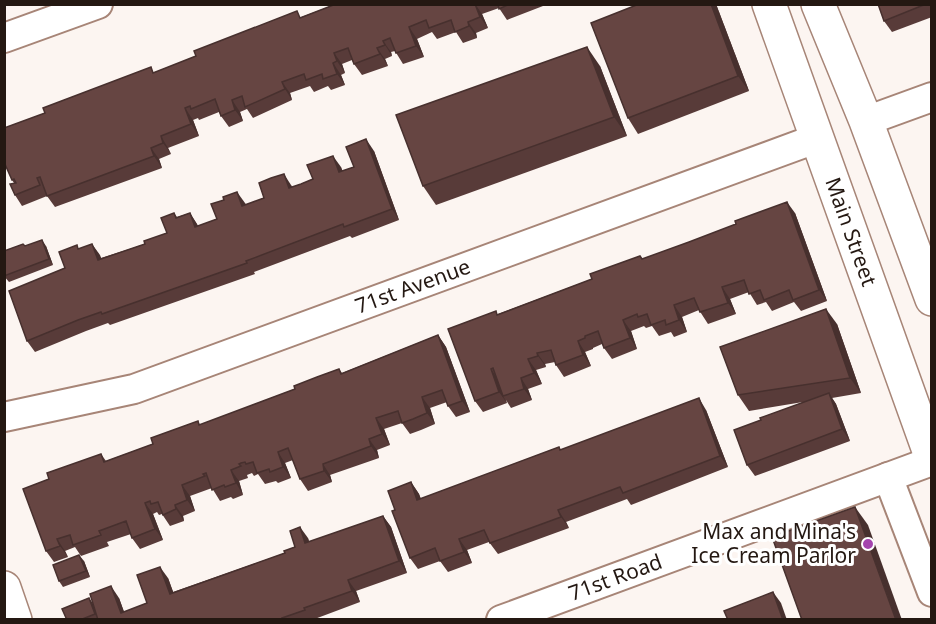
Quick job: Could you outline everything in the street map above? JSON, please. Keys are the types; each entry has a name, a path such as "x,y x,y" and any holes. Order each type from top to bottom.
{"main road":[{"name":"Main Street","path":"769,4 932,460"},
{"path":"818,4 866,121 932,299"},
{"path":"4,588 15,620"}],"street":[{"path":"4,38 98,4"},
{"path":"866,121 932,97"},
{"name":"71st Avenue","path":"4,417 134,389 818,138"},
{"name":"71st Road","path":"501,620 932,460"},
{"path":"888,477 932,592"}],"building":[{"path":"336,4 475,4 480,17 468,22 469,26 455,32 451,20 429,28 426,20 409,27 416,46 396,53 390,38 383,41 385,45 377,48 380,54 354,64 348,48 334,53 337,61 333,63 337,74 323,79 322,74 306,80 304,74 282,82 285,89 245,107 242,96 232,100 235,110 221,116 215,99 191,109 190,106 185,108 191,124 161,136 163,143 151,148 154,156 47,196 40,177 37,178 40,185 15,195 10,184 16,183 14,179 12,180 4,162 4,128 45,113 43,108 151,67 153,73 196,56 194,51 297,11 300,18"},
{"path":"498,4 510,4 499,9"},
{"path":"639,4 711,4 738,76 628,118 591,23"},
{"path":"878,4 926,4 884,21"},
{"path":"587,47 614,117 423,186 396,115"},
{"path":"366,139 392,209 344,227 343,224 246,261 247,263 102,314 101,312 78,320 27,341 9,291 65,268 59,252 77,245 78,249 92,244 98,260 145,244 144,241 167,233 161,218 174,213 176,218 190,213 195,227 217,219 211,204 224,200 223,197 237,192 242,206 264,198 259,183 271,178 284,174 289,188 301,184 313,179 307,165 333,156 339,172 354,167 346,147"},
{"path":"787,202 819,290 793,300 789,290 764,300 760,290 749,294 744,280 722,287 728,303 700,312 694,298 674,305 679,320 666,325 665,320 651,325 647,314 638,317 637,314 623,320 630,338 604,348 598,331 578,341 583,355 556,365 551,350 537,353 538,356 528,359 534,373 521,378 524,389 503,396 493,368 491,369 499,392 475,401 448,329 496,311 497,315 592,279 590,274 689,242 736,224 735,221"},
{"path":"42,240 49,259 4,276 4,251"},
{"path":"826,309 850,378 738,395 720,347"},
{"path":"438,335 462,401 448,406 442,390 422,397 427,413 413,419 402,423 398,411 376,418 382,434 369,439 371,446 323,464 324,471 300,479 288,448 278,452 283,467 270,472 269,469 257,473 253,462 241,463 239,464 241,466 231,470 236,483 225,487 224,485 212,490 206,473 203,474 205,476 182,485 187,500 175,505 176,509 163,515 158,502 145,503 155,529 132,538 126,521 99,531 101,535 73,545 70,535 57,539 60,546 46,551 23,489 49,479 47,473 101,454 104,462 153,444 151,438 198,421 199,425 295,389 294,386 317,377 339,369 341,374"},
{"path":"829,393 842,429 747,465 734,430"},
{"path":"699,398 720,456 623,493 620,487 558,510 561,517 490,543 484,530 459,539 464,552 440,561 435,548 410,558 392,511 395,510 388,491 411,482 417,500"},
{"path":"855,507 896,620 802,620 772,537"},
{"path":"383,516 399,561 348,580 352,591 304,608 305,610 282,618 283,620 98,620 90,594 111,586 121,613 147,603 137,575 160,567 170,594 285,553 284,551 295,547 290,531 300,527 305,543"},
{"path":"79,555 86,571 59,581 53,565"},
{"path":"773,592 783,620 728,620 724,611"},
{"path":"89,598 95,614 80,620 67,620 62,609"}],"place":[{"name":"Max and Mina's Ice Cream Parlor","path":"868,544"}]}
